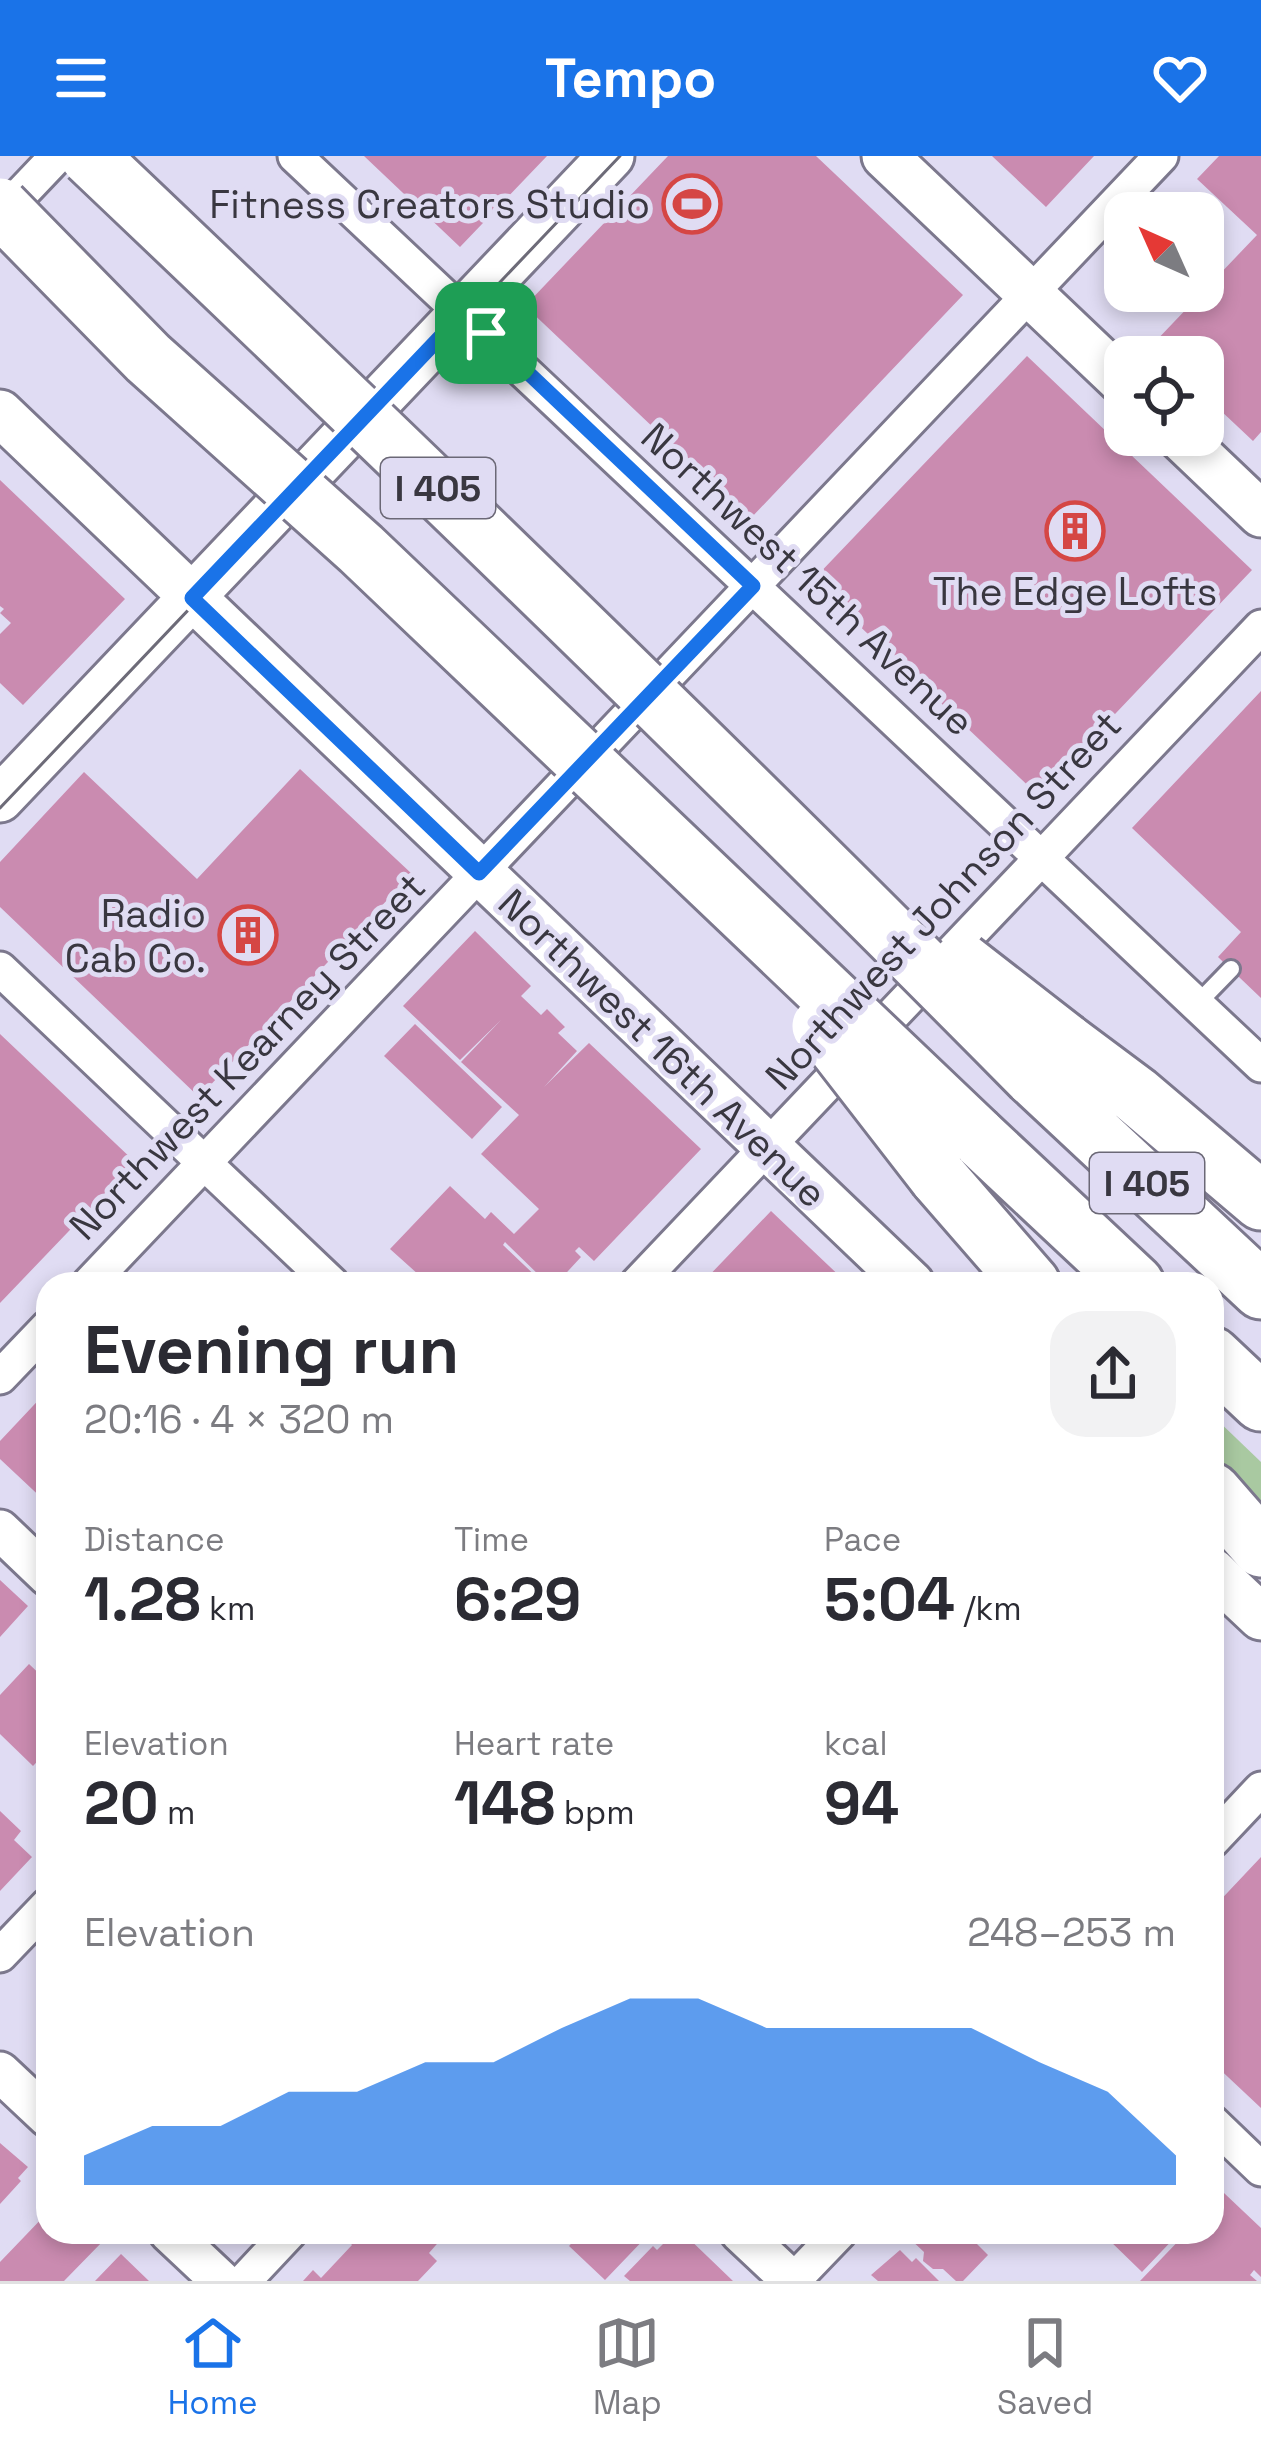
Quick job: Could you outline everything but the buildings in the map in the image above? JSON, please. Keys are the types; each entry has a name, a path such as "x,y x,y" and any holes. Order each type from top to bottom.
{"highway":[{"name":"I 405","path":"89,156 783,824 1049,1059 1261,1290"},
{"name":"I 405","path":"0,212 148,358 361,549 1122,1272"},
{"path":"0,244 148,358"},
{"path":"720,893 938,1177 1021,1272"},
{"path":"1049,1059 1136,1095 1261,1201"},
{"path":"1224,1367 1261,1402"},
{"path":"1224,1506 1261,1548"}],"main road":[{"path":"0,799 611,156"},
{"path":"885,156 1104,364"},
{"name":"Northwest 16th Avenue","path":"0,413 897,1272"},
{"path":"1200,456 1261,514"},
{"path":"1224,1582 1261,1617"}],"street":[{"path":"0,212 57,156"},
{"name":"Northwest 15th Avenue","path":"296,156 1261,1065"},
{"name":"Northwest Kearney Street","path":"100,1272 1161,156"},
{"name":"Northwest Johnson Street","path":"648,1272 1261,627"},
{"path":"0,969 319,1272"},
{"path":"0,1377 36,1340"},
{"path":"0,1530 36,1564"},
{"path":"1224,1828 1261,1789"},
{"path":"0,1955 36,1918"},
{"path":"0,2072 36,2106"},
{"path":"1224,2134 1261,2169"},
{"path":"182,2244 221,2281"},
{"path":"244,2281 279,2244"},
{"path":"753,2244 793,2281 828,2244"}],"lane":[{"path":"1197,1004 1231,969"}],"green space":[{"path":"1224,1427 1261,1462 1261,1514 1224,1472"}],"tram line":[{"path":"0,808 620,156"}],"place":[{"name":"Fitness Creators Studio","path":"692,204"},
{"name":"The Edge Lofts","path":"1075,531"},
{"name":"Radio Cab Co.","path":"248,935"}],"route":[{"path":"464,312 486,333 753,586 479,873 192,598 464,312"}]}
